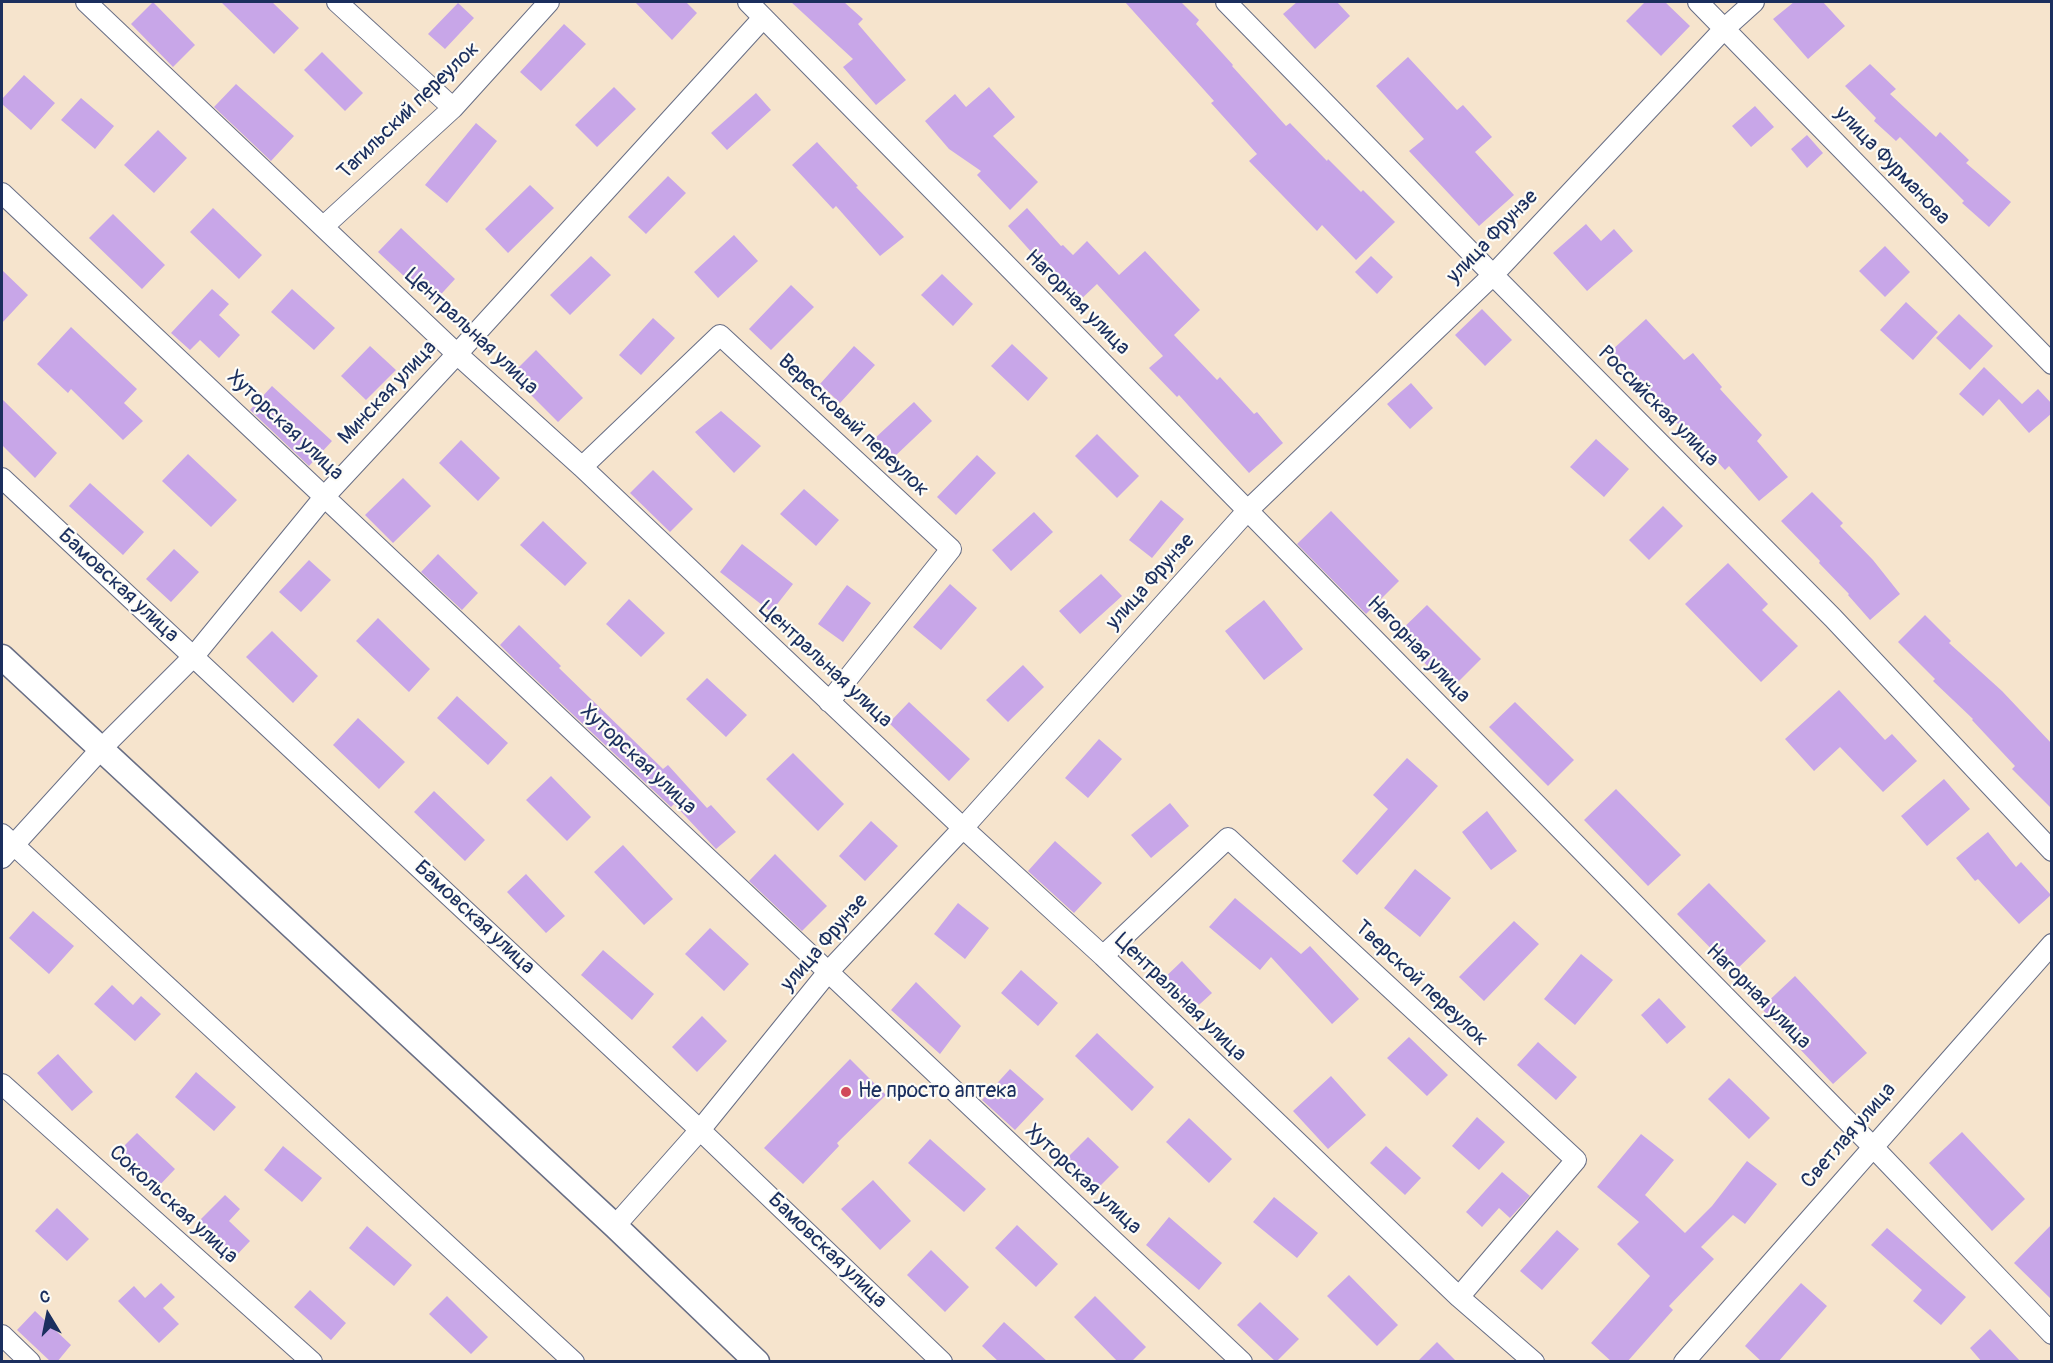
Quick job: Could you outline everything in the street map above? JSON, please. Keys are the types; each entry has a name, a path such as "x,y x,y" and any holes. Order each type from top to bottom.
{"main road":[{"path":"2,657 615,1226 757,1362"}],"street":[{"name":"Центральная улица","path":"86,2 963,828 1103,956 1459,1297 1534,1362"},
{"path":"337,2 453,108"},
{"name":"Тагильский переулок","path":"324,226 453,108 549,2"},
{"name":"Нагорная улица","path":"748,2 1872,1146 2052,1334"},
{"name":"Российская улица","path":"1226,2 1833,618 2052,851"},
{"name":"улица Фурманова","path":"1698,2 2052,364"},
{"name":"улица Фрунзе","path":"615,1226 700,1130 828,972 963,828 1247,511 1492,274 1724,29 1754,2"},
{"name":"Минская улица","path":"6,846 194,656 325,496 458,354 763,18"},
{"name":"Хуторская улица","path":"2,193 1242,1362"},
{"name":"Вересковый переулок","path":"582,467 720,334 951,549 829,702"},
{"name":"Бамовская улица","path":"2,478 700,1130 942,1362"},
{"name":"Тверской переулок","path":"1103,956 1228,838 1576,1160 1459,1297"},
{"path":"6,846 573,1362"},
{"name":"Светлая улица","path":"1684,1362 2052,944"},
{"name":"Сокольская улица","path":"2,1084 312,1362"},
{"path":"2,1335 30,1362"}],"building":[{"path":"153,2 195,45 173,67 131,24"},
{"path":"221,2 272,2 299,28 274,54"},
{"path":"635,2 686,2 697,13 672,40"},
{"path":"791,2 844,2 863,19 858,24 906,80 876,105 843,67 853,59"},
{"path":"1125,2 1181,2 1199,20 1196,24 1286,126 1290,123 1327,161 1328,159 1361,192 1363,190 1395,222 1356,260 1322,225 1317,231 1249,161 1257,154 1211,103 1214,101"},
{"path":"1297,2 1337,2 1350,16 1315,49 1283,14"},
{"path":"1645,2 1665,2 1690,26 1661,56 1626,21"},
{"path":"1794,2 1823,2 1845,26 1808,59 1773,19"},
{"path":"458,3 474,18 445,49 428,34"},
{"path":"564,24 586,44 541,91 520,72"},
{"path":"322,52 363,93 345,111 304,70"},
{"path":"1408,57 1457,110 1463,105 1492,137 1475,152 1514,195 1479,226 1409,151 1424,139 1376,86"},
{"path":"1870,64 1896,89 1890,94 1936,137 1940,132 1969,160 1966,163 2011,202 1989,227 1962,203 1964,201 1900,137 1896,141 1874,121 1876,118 1845,86"},
{"path":"24,75 55,103 31,130 2,104 2,99"},
{"path":"236,84 294,136 271,161 214,107"},
{"path":"614,87 636,109 597,147 575,125"},
{"path":"989,87 1015,117 993,136 1038,182 1010,210 977,175 981,171 949,149 925,121 955,94 966,107"},
{"path":"756,93 771,110 727,150 711,133"},
{"path":"81,98 114,126 95,149 61,120"},
{"path":"1755,106 1774,127 1751,147 1732,126"},
{"path":"476,123 497,141 447,203 425,185"},
{"path":"158,130 187,158 154,193 124,165"},
{"path":"1807,135 1823,153 1807,168 1791,149"},
{"path":"817,142 904,237 880,256 836,206 833,209 792,165"},
{"path":"668,176 686,193 646,234 628,217"},
{"path":"530,185 554,208 508,253 485,229"},
{"path":"213,208 262,255 239,279 190,232"},
{"path":"1027,208 1061,246 1063,245 1073,255 1087,241 1119,275 1145,251 1200,310 1174,335 1217,380 1220,377 1254,414 1257,412 1283,443 1249,473 1179,395 1177,397 1149,368 1163,356 1097,284 1077,303 1008,226"},
{"path":"113,214 165,265 142,289 89,238"},
{"path":"1586,224 1601,241 1614,229 1633,251 1587,291 1553,253"},
{"path":"401,228 455,279 433,303 378,252"},
{"path":"734,235 758,261 718,298 694,272"},
{"path":"1885,246 1910,272 1885,297 1859,271"},
{"path":"591,256 611,275 570,315 550,295"},
{"path":"1371,256 1393,277 1377,294 1355,272"},
{"path":"2,270 28,295 2,323"},
{"path":"942,274 973,304 953,326 921,295"},
{"path":"791,285 814,307 771,350 749,329"},
{"path":"212,289 229,304 219,315 240,335 219,358 200,340 190,350 171,333"},
{"path":"292,289 335,328 314,350 271,312"},
{"path":"1906,302 1938,332 1913,360 1880,330"},
{"path":"1482,309 1512,340 1485,366 1455,335"},
{"path":"1959,314 1993,346 1970,370 1936,338"},
{"path":"653,318 675,338 641,375 619,355"},
{"path":"1646,319 1684,360 1693,353 1722,387 1720,389 1762,435 1757,441 1788,477 1759,501 1729,466 1725,470 1681,422 1678,424 1611,351"},
{"path":"71,327 137,389 124,403 143,421 123,440 71,389 68,393 37,364"},
{"path":"1012,344 1048,378 1028,401 991,366"},
{"path":"370,346 396,370 366,400 341,376"},
{"path":"854,346 875,365 840,403 820,384"},
{"path":"536,350 583,398 558,422 511,375"},
{"path":"1984,367 2022,404 2038,389 2052,404 2052,413 2029,433 1999,399 1983,416 1959,394"},
{"path":"1411,383 1433,408 1410,429 1387,404"},
{"path":"272,386 332,441 309,466 250,410"},
{"path":"2,399 57,453 35,478 2,445"},
{"path":"914,402 932,421 892,459 874,439"},
{"path":"721,411 761,446 734,473 695,432"},
{"path":"1097,434 1139,476 1117,498 1075,456"},
{"path":"1596,439 1629,469 1604,497 1570,467"},
{"path":"461,440 500,478 478,501 439,463"},
{"path":"188,454 237,500 211,527 162,481"},
{"path":"977,455 996,473 956,515 937,497"},
{"path":"653,470 693,509 670,532 630,493"},
{"path":"403,478 431,506 393,543 365,515"},
{"path":"90,483 144,532 123,555 69,506"},
{"path":"804,489 839,520 816,546 780,514"},
{"path":"1812,492 1843,523 1840,526 1873,560 1900,594 1870,620 1819,563 1820,561 1781,521"},
{"path":"1161,500 1184,519 1152,558 1129,540"},
{"path":"1663,506 1683,526 1649,560 1629,540"},
{"path":"1331,511 1399,581 1366,614 1297,544"},
{"path":"1034,512 1053,532 1011,571 992,550"},
{"path":"543,521 587,563 565,586 520,545"},
{"path":"742,544 793,584 771,612 720,572"},
{"path":"174,549 199,572 171,602 146,579"},
{"path":"438,554 478,593 462,610 421,572"},
{"path":"309,560 331,580 301,612 279,592"},
{"path":"1728,563 1768,604 1762,610 1798,646 1761,682 1685,604"},
{"path":"1101,574 1122,596 1080,634 1059,611"},
{"path":"950,584 977,608 941,650 913,627"},
{"path":"847,585 871,603 843,642 818,624"},
{"path":"629,599 665,633 641,657 606,624"},
{"path":"1264,600 1303,649 1264,680 1225,631"},
{"path":"1427,605 1481,659 1451,689 1396,635"},
{"path":"1925,615 1951,641 1949,643 2002,691 2052,744 2052,809 2012,769 2015,766 1973,719 1933,681 1935,679 1898,642"},
{"path":"378,618 430,669 409,692 356,641"},
{"path":"519,625 561,666 559,668 663,769 668,765 707,808 711,805 736,832 716,849 674,804 671,807 516,661 500,645"},
{"path":"272,631 318,676 293,703 246,657"},
{"path":"1023,665 1044,687 1008,722 986,700"},
{"path":"707,678 747,715 726,737 686,699"},
{"path":"1839,690 1885,740 1892,734 1917,761 1883,792 1840,747 1814,771 1785,739"},
{"path":"457,696 508,743 488,765 437,718"},
{"path":"909,702 970,759 949,781 889,723"},
{"path":"1515,702 1574,760 1548,786 1489,727"},
{"path":"358,718 405,762 379,789 333,745"},
{"path":"1099,739 1122,759 1088,798 1065,778"},
{"path":"793,753 844,804 818,831 766,779"},
{"path":"1407,758 1438,786 1357,875 1342,861 1388,809 1373,795"},
{"path":"551,776 591,817 567,841 526,800"},
{"path":"1944,779 1970,809 1927,846 1901,816"},
{"path":"1616,789 1681,855 1648,886 1584,820"},
{"path":"434,791 485,840 465,861 414,812"},
{"path":"1170,803 1189,826 1151,858 1131,835"},
{"path":"1487,811 1517,851 1491,870 1462,832"},
{"path":"871,821 898,846 865,881 839,856"},
{"path":"1988,832 2016,867 2021,862 2051,895 2019,924 1978,879 1975,881 1956,858"},
{"path":"1055,841 1102,883 1074,913 1028,871"},
{"path":"623,845 673,899 644,925 594,872"},
{"path":"775,854 827,906 802,931 749,881"},
{"path":"1415,869 1451,898 1420,937 1384,908"},
{"path":"526,874 565,916 546,933 507,892"},
{"path":"1709,883 1766,941 1734,972 1677,914"},
{"path":"1235,898 1301,954 1310,946 1359,999 1332,1024 1271,957 1260,970 1209,927"},
{"path":"958,903 989,928 965,959 934,934"},
{"path":"33,911 74,946 49,974 9,938"},
{"path":"1514,921 1539,944 1484,1001 1459,977"},
{"path":"710,928 749,964 724,991 685,954"},
{"path":"603,950 654,994 632,1020 581,975"},
{"path":"1581,954 1613,980 1575,1025 1544,999"},
{"path":"1182,961 1212,993 1189,1014 1160,982"},
{"path":"1021,970 1058,1003 1038,1026 1001,993"},
{"path":"1795,976 1867,1053 1833,1084 1761,1008"},
{"path":"916,982 961,1026 940,1054 891,1010"},
{"path":"112,985 133,1005 141,996 161,1014 135,1041 94,1004"},
{"path":"1659,998 1686,1027 1667,1044 1641,1015"},
{"path":"702,1016 727,1041 697,1072 672,1047"},
{"path":"1097,1033 1154,1087 1132,1111 1075,1056"},
{"path":"1409,1037 1448,1075 1427,1096 1387,1058"},
{"path":"1538,1042 1577,1077 1556,1100 1517,1065"},
{"path":"58,1054 93,1092 72,1111 37,1073"},
{"path":"850,1059 886,1095 837,1143 839,1146 803,1184 764,1148"},
{"path":"1010,1069 1044,1099 1015,1130 982,1100"},
{"path":"196,1072 236,1107 214,1131 175,1097"},
{"path":"1331,1076 1366,1115 1328,1149 1293,1111"},
{"path":"1729,1078 1770,1118 1749,1139 1708,1099"},
{"path":"1477,1117 1505,1142 1479,1170 1452,1146"},
{"path":"1189,1118 1232,1159 1209,1183 1166,1142"},
{"path":"1962,1132 2025,1199 1992,1231 1929,1163"},
{"path":"137,1133 175,1169 157,1188 119,1151"},
{"path":"1641,1134 1674,1160 1645,1195 1685,1233 1712,1206 1747,1161 1777,1184 1745,1224 1733,1215 1701,1247 1714,1259 1669,1306 1673,1310 1627,1362 1612,1362 1591,1343 1650,1276 1617,1244 1639,1222 1597,1187"},
{"path":"1088,1137 1119,1167 1098,1188 1067,1158"},
{"path":"930,1139 986,1189 964,1212 908,1163"},
{"path":"283,1146 322,1178 302,1202 264,1170"},
{"path":"1386,1146 1421,1178 1405,1195 1370,1163"},
{"path":"1502,1172 1530,1196 1510,1218 1499,1208 1482,1227 1466,1212"},
{"path":"873,1180 911,1221 880,1250 841,1209"},
{"path":"225,1195 240,1209 229,1221 250,1241 234,1258 197,1223"},
{"path":"1274,1197 1318,1233 1297,1258 1253,1222"},
{"path":"57,1208 89,1239 67,1261 35,1231"},
{"path":"1169,1217 1222,1263 1199,1290 1146,1245"},
{"path":"2052,1224 2052,1300 2014,1263"},
{"path":"1017,1225 1058,1264 1036,1287 995,1248"},
{"path":"367,1226 412,1265 394,1286 349,1248"},
{"path":"1887,1228 1966,1297 1941,1325 1913,1301 1922,1290 1871,1245"},
{"path":"1557,1230 1579,1249 1542,1290 1520,1271"},
{"path":"931,1250 969,1287 945,1312 907,1275"},
{"path":"1349,1275 1398,1325 1377,1346 1327,1296"},
{"path":"161,1283 175,1297 163,1308 179,1324 159,1343 118,1301 134,1286 145,1298"},
{"path":"1801,1283 1827,1306 1778,1362 1762,1362 1745,1346"},
{"path":"310,1290 346,1323 331,1340 294,1307"},
{"path":"447,1296 488,1337 471,1354 429,1314"},
{"path":"1095,1296 1146,1347 1131,1362 1118,1362 1074,1317"},
{"path":"1260,1302 1299,1339 1276,1362 1237,1325"},
{"path":"35,1311 71,1345 57,1362 51,1362 17,1330"},
{"path":"1004,1322 1048,1362 999,1362 982,1346"},
{"path":"1990,1329 2021,1362 1982,1362 1970,1348"},
{"path":"1437,1342 1457,1362 1417,1362"}],"place":[{"name":"Не просто аптека","path":"846,1092"}]}
